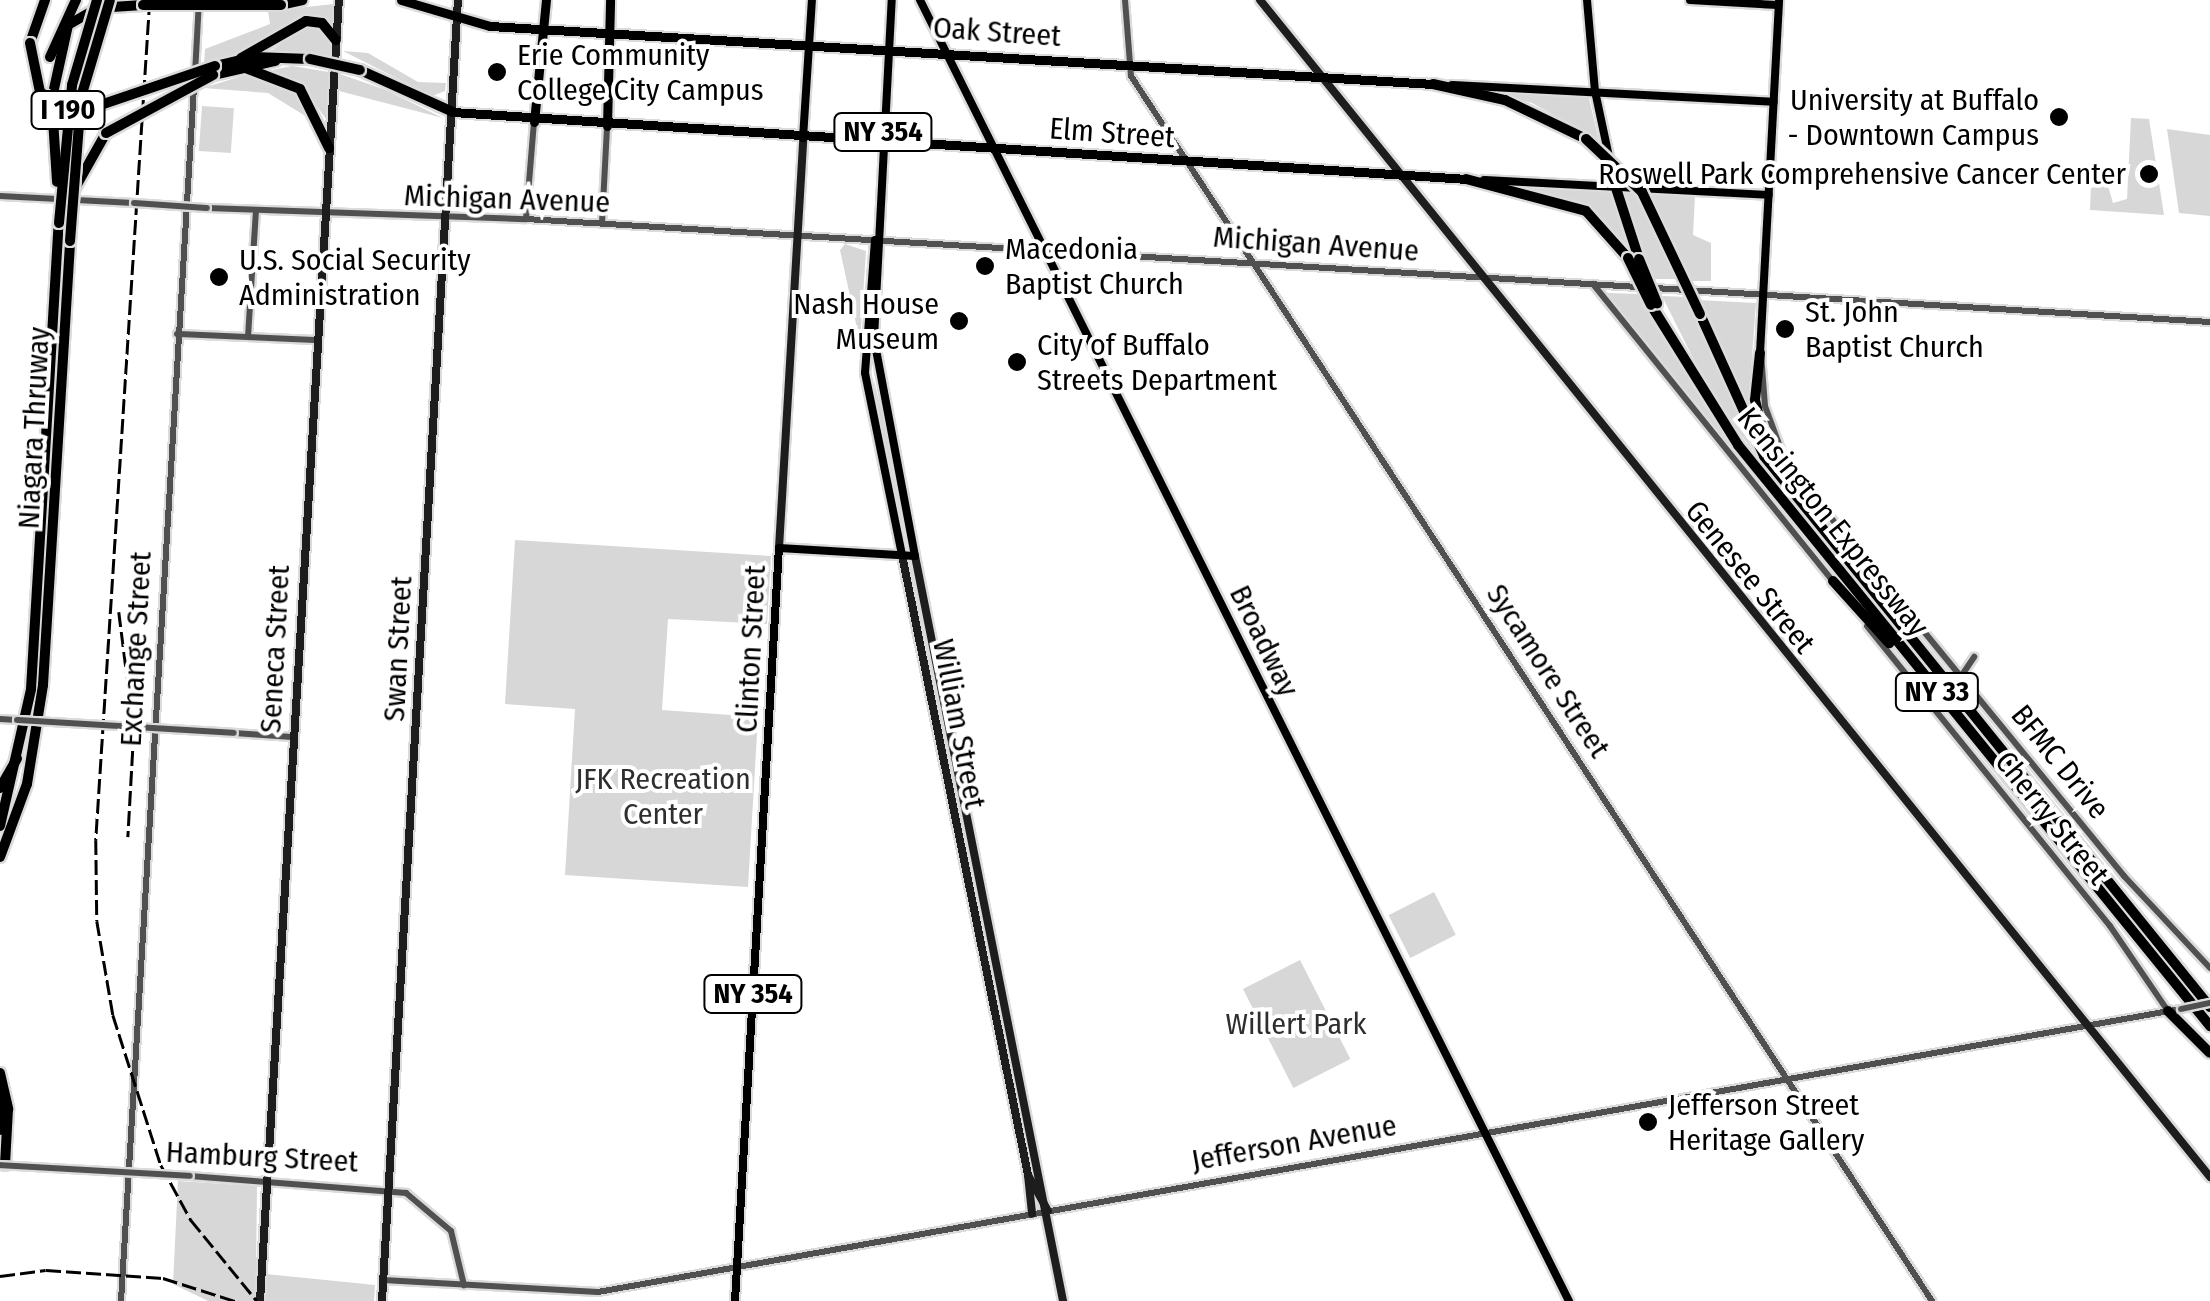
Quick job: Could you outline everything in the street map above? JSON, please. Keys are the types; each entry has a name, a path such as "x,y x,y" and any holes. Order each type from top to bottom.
{"highway":[{"path":"45,0 29,54 40,92 58,109 92,114 214,70 290,58 360,70 454,112"},
{"path":"59,223 52,39 76,0"},
{"name":"Niagara Thruway","path":"0,826 24,744 45,572 59,223 72,85 97,0"},
{"name":"Niagara Thruway","path":"0,857 34,754 81,97 110,0"},
{"path":"200,0 243,0"},
{"path":"52,98 59,42 85,12 123,4 281,4 302,0"},
{"name":"Oak Street","path":"400,0 457,19 544,29 1433,84"},
{"path":"534,122 546,0"},
{"path":"606,126 610,0"},
{"path":"242,63 306,21 322,23 336,40"},
{"path":"242,63 300,89 329,148"},
{"path":"73,195 106,133 214,70"},
{"path":"1433,84 1505,100 1586,139 1642,192 1700,314 1746,426 1787,484"},
{"name":"Elm Street","path":"454,112 534,122 1466,179"},
{"path":"1466,179 1570,204 1602,223 1634,259"},
{"path":"1615,186 1634,259"},
{"name":"Kensington Expressway","path":"1634,259 1660,316 1722,424 2210,1026"},
{"name":"NY 33","path":"1760,353 1758,418 1787,484"},
{"name":"Kensington Expressway","path":"1787,484 2210,1005"},
{"path":"1875,575 1944,675"},
{"path":"1833,581 1963,724"},
{"path":"0,788 24,744"},
{"path":"2168,1011 2210,1053"},
{"path":"0,1073 2,1165"},
{"path":"0,1130 3,1101"}],"main road":[{"name":"Seneca Street","path":"260,1301 339,0"},
{"name":"Swan Street","path":"382,1301 458,0"},
{"name":"Clinton Street","path":"735,1301 812,0"},
{"name":"William Street","path":"892,0 866,372 1028,1175 1048,1211"},
{"name":"Broadway","path":"920,0 1569,1301"},
{"name":"Genesee Street","path":"1260,0 1268,5 1320,77 1479,277 2210,1177"},
{"path":"1588,0 1594,91 1615,186"},
{"path":"1690,0 1779,3"},
{"name":"NY 33","path":"1760,353 1779,3"},
{"name":"Oak Street","path":"1433,84 1774,102"},
{"name":"Elm Street","path":"1466,179 1769,195"},
{"name":"William Street","path":"876,240 875,356 1064,1301"},
{"path":"779,548 915,556"},
{"name":"NY 354","path":"1028,1175 1032,1214"}],"street":[{"name":"Exchange Street","path":"122,1301 200,0"},
{"path":"1125,0 1125,66"},
{"name":"Sycamore Street","path":"1125,66 1932,1301"},
{"path":"526,218 534,122"},
{"path":"602,223 606,126"},
{"name":"Michigan Avenue","path":"0,196 324,215 526,218 2210,322"},
{"path":"248,336 256,211"},
{"name":"Cherry Street","path":"1593,284 2110,926 2168,1011"},
{"path":"177,334 317,340"},
{"name":"BFMC Drive","path":"1760,353 1774,436 1875,575 2210,968"},
{"path":"1962,676 1974,658"},
{"path":"0,719 292,737"},
{"name":"Jefferson Avenue","path":"384,1280 594,1292 2210,1005"},
{"name":"Hamburg Street","path":"2,1165 389,1188 416,1198 446,1224 464,1284"}],"green space":[{"path":"334,4 333,23 317,16 295,20 242,54 204,65 205,49 270,24 268,11"},
{"path":"308,24 331,39 331,57 268,53"},
{"path":"343,51 368,53 418,82 446,83 445,91 432,96"},
{"path":"292,66 329,72 326,119 301,84 272,70"},
{"path":"248,74 299,93 312,120 268,93 203,88"},
{"path":"340,74 386,90 443,118 339,91"},
{"path":"1483,90 1588,94 1599,141 1532,103"},
{"path":"202,106 234,108 231,153 199,151"},
{"path":"2131,118 2149,119 2164,215 2090,210 2091,185 2108,186 2113,203 2127,199"},
{"path":"2167,129 2210,135 2210,216 2179,213"},
{"path":"1521,187 1612,191 1631,249 1595,213"},
{"path":"1623,192 1635,192 1647,209 1679,279 1653,279"},
{"path":"1649,193 1695,196 1693,235 1711,243 1711,281 1691,281"},
{"path":"845,244 866,251 860,342 840,250"},
{"path":"1606,293 1642,294 1736,455 1615,307"},
{"path":"1662,296 1688,297 1753,451 1712,396"},
{"path":"1698,300 1756,303 1750,384 1757,435"},
{"path":"873,377 891,447 908,545 885,465"},
{"name":"JFK Recreation Center","path":"515,540 771,556 767,624 668,619 662,710 758,717 748,887 565,875 575,709 505,704"},
{"path":"910,567 923,601 979,902 976,901"},
{"path":"1434,892 1456,935 1410,958 1389,915"},
{"name":"Willert Park","path":"1300,960 1350,1059 1293,1088 1243,989"},
{"path":"178,1181 257,1186 256,1273 375,1285 374,1301 208,1301 173,1284"}],"railway":[{"path":"150,0 96,840 97,921 113,1015 161,1165 191,1220 257,1301"},
{"path":"119,612 134,731 128,837"},
{"path":"0,1276 46,1270 163,1278 235,1301"}],"place":[{"name":"Erie Community College City Campus","path":"497,72"},
{"name":"University at Buffalo - Downtown Campus","path":"2059,117"},
{"name":"Roswell Park Comprehensive Cancer Center","path":"2149,174"},
{"name":"Macedonia Baptist Church","path":"985,266"},
{"name":"U.S. Social Security Administration","path":"219,277"},
{"name":"Nash House Museum","path":"959,321"},
{"name":"St. John Baptist Church","path":"1785,329"},
{"name":"City of Buffalo Streets Department","path":"1017,362"},
{"name":"Jefferson Street Heritage Gallery","path":"1648,1122"}]}
